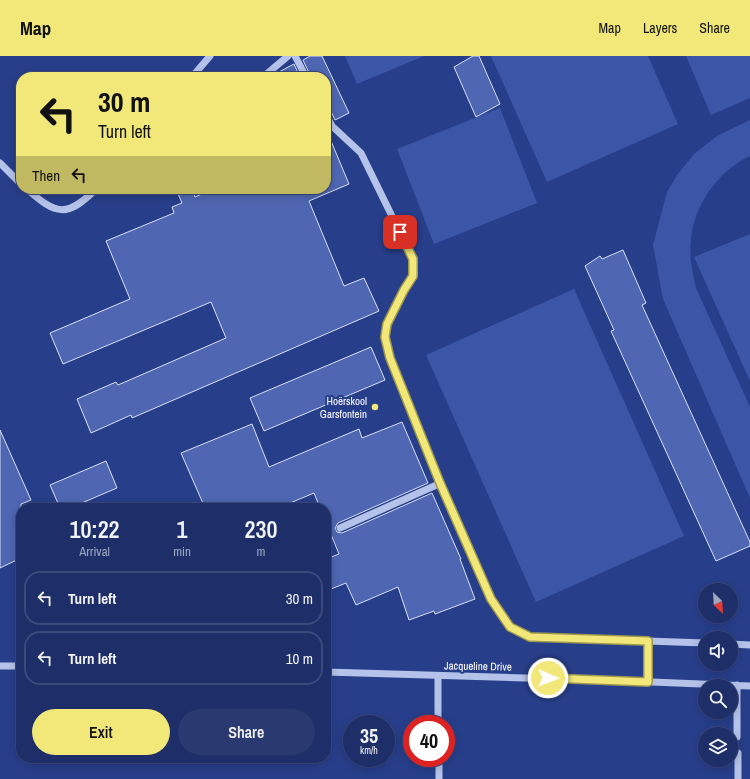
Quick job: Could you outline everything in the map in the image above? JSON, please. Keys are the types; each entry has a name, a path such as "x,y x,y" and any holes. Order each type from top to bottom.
{"street":[{"path":"196,72 210,56"},
{"path":"269,72 288,56"},
{"path":"294,56 303,72"},
{"path":"331,124 361,152 413,259 413,276 404,290 387,324 385,337 390,358 440,483 491,599 510,627 530,637 698,643"},
{"path":"0,163 16,179"},
{"path":"33,194 50,208 60,210 70,210 91,194"},
{"path":"340,528 440,483"},
{"path":"648,641 648,682"},
{"path":"738,644 750,645"},
{"path":"0,666 16,666"},
{"name":"Jacqueline Drive","path":"331,672 698,684"},
{"path":"438,676 438,715"},
{"name":"Jacqueline Drive","path":"738,685 750,686"},
{"path":"439,767 439,779"},
{"path":"738,767 738,779"}],"shaded area":[{"path":"345,56 424,56 357,84"},
{"path":"491,56 648,56 678,124 547,182"},
{"path":"686,56 750,56 750,98 711,115"},
{"path":"500,108 537,203 434,244 397,149"},
{"path":"750,120 750,156 739,162 718,179 703,201 693,226 690,252 696,288 750,407 750,498 663,299 653,245 667,192 678,174 694,154 717,136"},
{"path":"750,234 750,381 694,257"},
{"path":"574,289 684,536 536,602 426,355"}],"building":[{"path":"310,56 322,56 330,72 309,72 303,60"},
{"path":"473,56 479,56 500,104 476,117 454,67"},
{"path":"294,64 298,72 279,72"},
{"path":"331,75 349,113 335,120 331,112"},
{"path":"331,141 349,184 331,192"},
{"path":"178,194 194,194 195,197 202,194 325,194 309,201 344,286 364,278 379,311 132,418 131,415 91,433 77,399 116,382 118,385 226,338 211,302 63,364 50,333 130,299 106,241 174,213 172,207 182,203"},
{"path":"623,250 646,303 642,305 750,542 750,546 716,561 611,331 614,330 585,266 600,256 602,259"},
{"path":"371,347 385,380 264,431 250,398"},
{"path":"402,422 428,483 338,523 335,528 337,532 342,533 432,493 461,559 475,599 435,614 434,611 409,620 398,587 356,605 346,583 331,589 331,557 339,554 331,534 331,503 318,503 314,493 290,503 203,503 181,453 252,424 269,467 359,429 362,438"},
{"path":"0,430 31,500 24,503 16,503 16,560 0,568"},
{"path":"106,461 117,488 82,503 58,503 50,485"}],"place":[{"name":"Hoërskool Garsfontein","path":"375,407"}],"route":[{"path":"400,232 413,259 413,276 404,290 387,324 385,337 390,358 440,483 491,599 510,627 530,637 648,641 648,682 548,678"}]}
